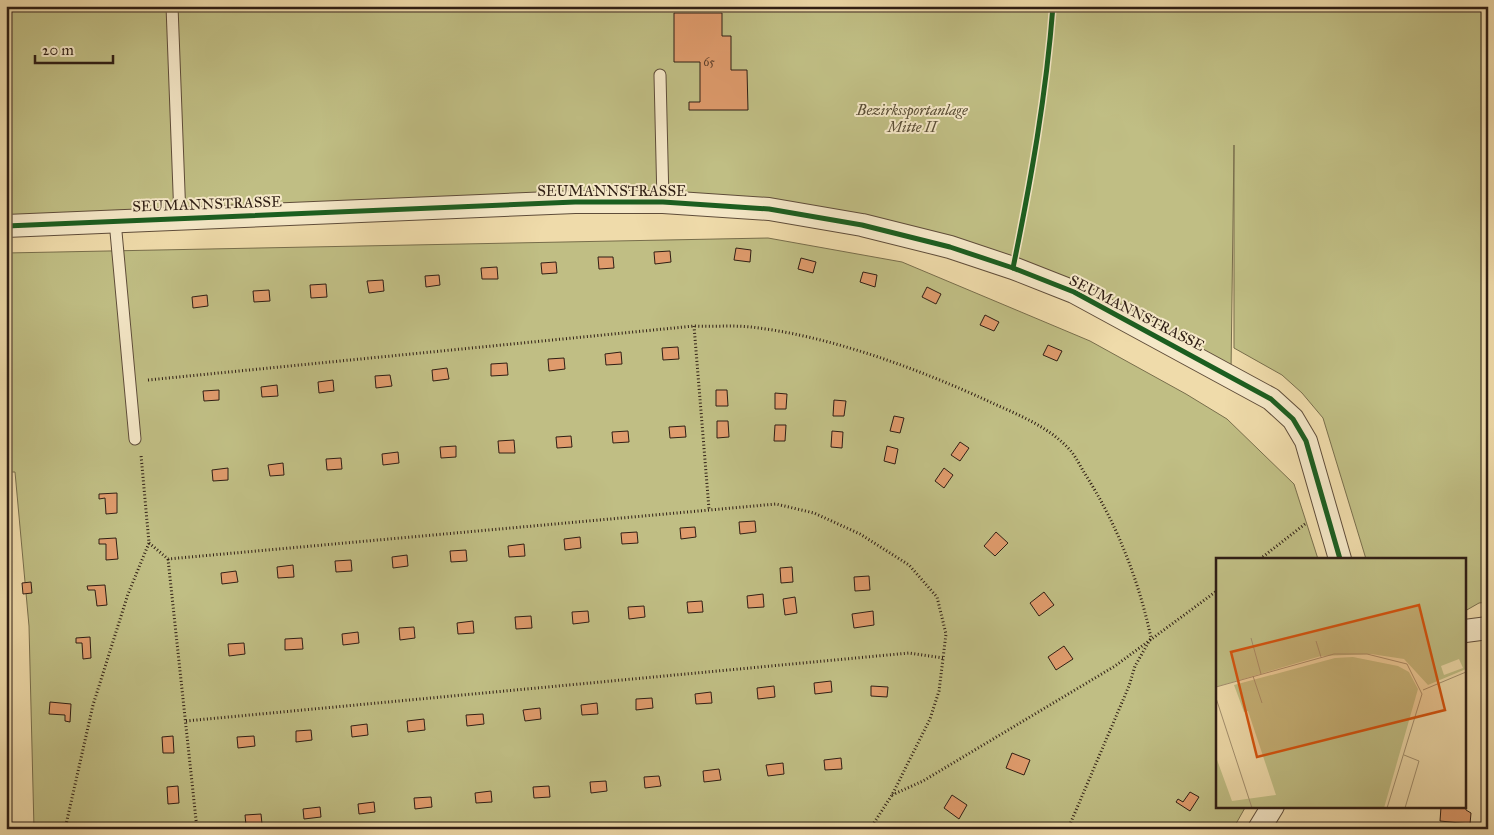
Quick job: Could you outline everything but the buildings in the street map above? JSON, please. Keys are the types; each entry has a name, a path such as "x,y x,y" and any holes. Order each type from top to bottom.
{"street":[{"name":"SEUMANNSTRASSE","path":"6,226 575,202 662,202 769,209 862,225 950,247 1013,268 1074,292 1271,399 1293,419 1306,441 1340,558"},
{"path":"1466,631 1488,628"},
{"path":"1259,829 1272,808"}],"lane":[{"path":"172,6 180,218"},
{"path":"660,75 662,202"},
{"path":"115,221 136,439"}],"path":[{"path":"130,382 694,326 751,328 874,355 940,378 1042,428 1070,449 1096,491 1130,563 1144,602 1151,638 1135,666 1129,686 1068,829"},
{"path":"694,326 709,509"},
{"path":"65,829 93,705 128,594 149,543 141,453 136,439"},
{"path":"168,559 776,504 814,512 860,534 909,565 937,597 946,634 939,691 930,719 892,795 870,829"},
{"path":"1261,558 1325,508"},
{"path":"149,543 168,559 197,829"},
{"path":"892,795 922,781 1115,666 1216,591"},
{"path":"186,722 909,653 943,658"}],"green space":[{"name":"Bezirkssportanlage Mitte II","path":"6,6 1488,6 1488,602 1479,603 1466,610 1466,558 1366,558 1323,418 1302,393 1282,375 1234,348 1234,145 1231,372 1042,273 767,204 6,221"},
{"path":"768,238 902,262 1090,341 1227,419 1294,484 1318,558 1216,558 1216,808 1245,808 1233,829 34,829 29,626 15,472 6,472 6,253"}],"cycle path":[{"path":"1013,268 1037,138 1053,6"},
{"path":"6,226 575,202 663,202 769,209 862,225 950,247 1013,268 1074,292 1271,399 1293,419 1306,441 1340,558"}]}
